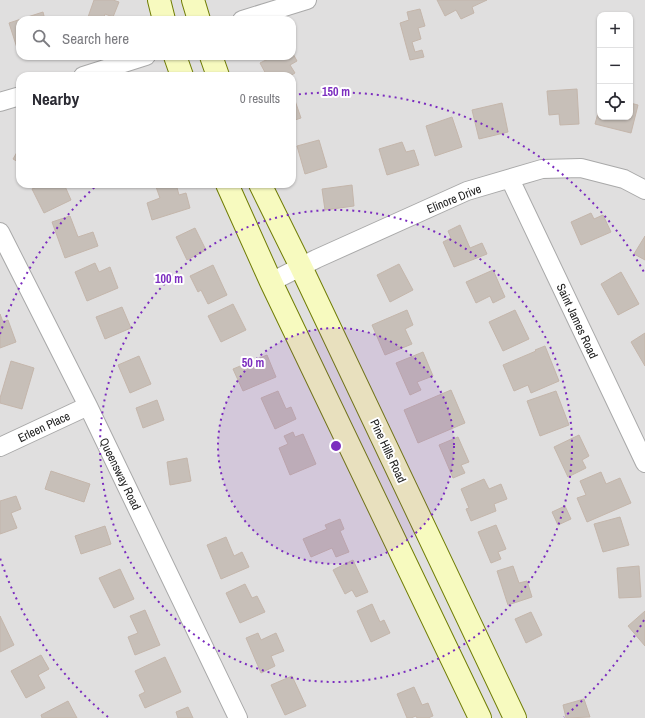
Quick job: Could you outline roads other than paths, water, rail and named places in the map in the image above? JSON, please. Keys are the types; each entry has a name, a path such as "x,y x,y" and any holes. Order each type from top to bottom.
{"main road":[{"path":"159,0 163,16"},
{"path":"193,0 199,16"},
{"path":"176,60 181,72"},
{"path":"212,60 217,72"},
{"path":"229,188 271,282 480,718"},
{"name":"Pine Hills Road","path":"262,188 515,718"}],"street":[{"path":"255,16 307,0"},
{"path":"96,72 133,60"},
{"path":"0,102 16,97"},
{"name":"Elinore Drive","path":"271,282 300,267 467,191 542,169 581,168 624,179 645,190"},
{"name":"Saint James Road","path":"510,179 645,463"},
{"name":"Queensway Road","path":"0,232 88,406 238,718"},
{"name":"Erleen Place","path":"0,447 88,406"}]}
